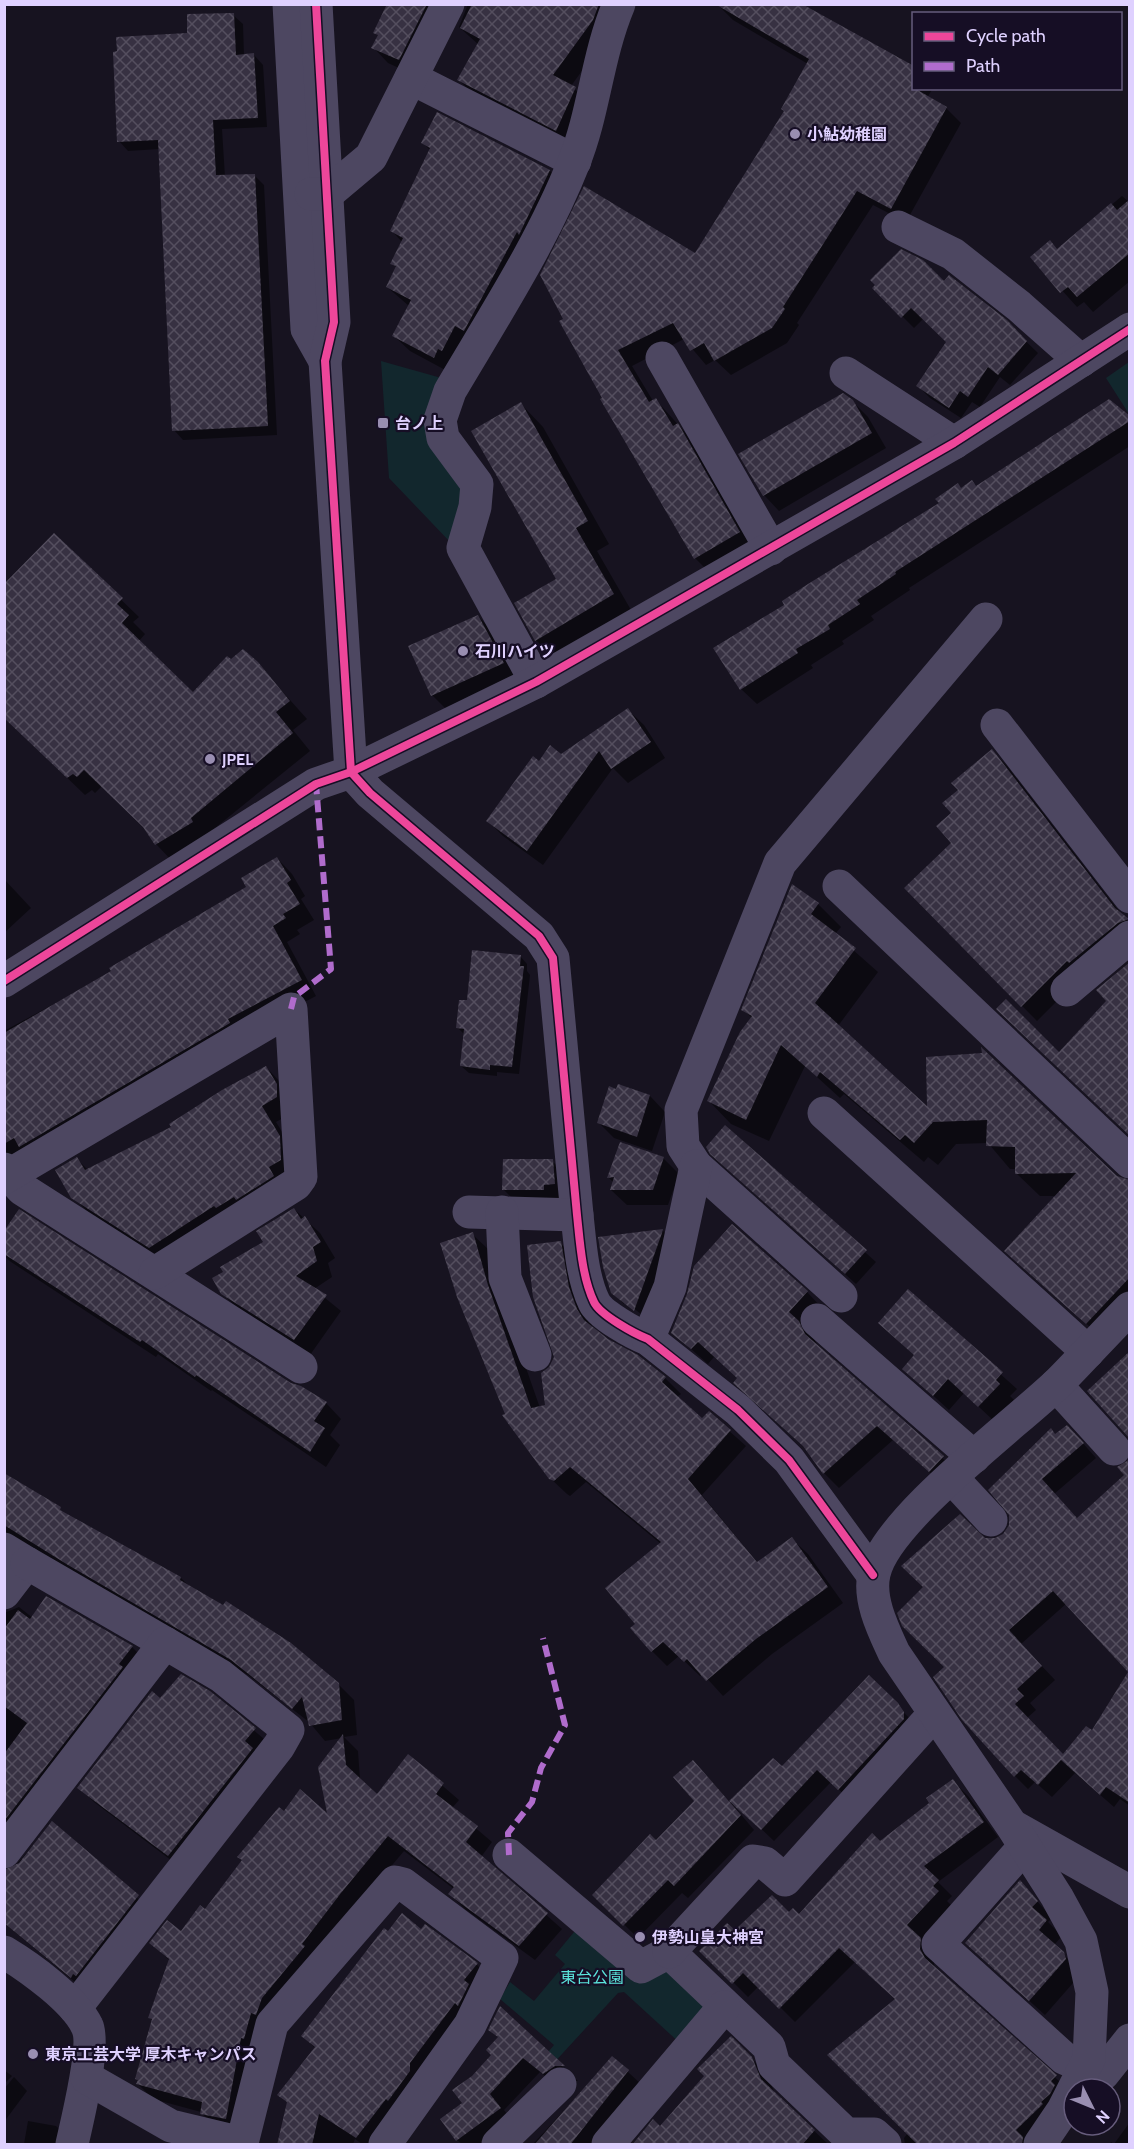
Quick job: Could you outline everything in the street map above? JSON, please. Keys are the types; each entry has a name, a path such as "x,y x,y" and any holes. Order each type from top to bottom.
{"street":[{"path":"289,4 313,194 334,322 325,361 351,772 370,793 539,936 553,958 582,1257 595,1304 632,1332 648,1339 738,1410 789,1460 873,1575"},
{"path":"313,194 316,4"},
{"path":"313,194 371,157 448,4"},
{"path":"536,682 463,548 475,507 477,484 443,438 440,420 450,391 546,223 575,161 608,31 619,4"},
{"path":"411,78 575,161"},
{"path":"898,227 953,254 1019,306 1081,361"},
{"path":"4,981 316,784 351,772 536,682 954,443 1130,329"},
{"path":"662,358 690,380 771,549"},
{"path":"846,374 954,443"},
{"path":"986,619 780,863 681,1110 683,1146 696,1166 849,1286 811,1327 963,1467 991,1520"},
{"path":"997,725 1130,897"},
{"path":"839,886 1130,1162"},
{"path":"1067,990 1130,937"},
{"path":"155,1273 296,1184 301,1177 291,1009 6,1174 22,1189 301,1367"},
{"path":"829,1130 981,1236 1088,1352"},
{"path":"648,1339 670,1287 696,1166"},
{"path":"469,1212 577,1215"},
{"path":"502,1212 505,1278 522,1343"},
{"path":"1082,2077 1089,2059 1092,1992 1081,1941 1018,1836 894,1653 881,1626 875,1600 873,1575 887,1547 902,1527 963,1467 1056,1385 1130,1308"},
{"path":"1056,1385 1114,1449"},
{"path":"4,1593 16,1556 222,1676 288,1730 279,1746 75,2007"},
{"path":"4,1852 165,1643"},
{"path":"509,1855 641,1966 669,1952 753,1861 765,1863 785,1880 934,1714"},
{"path":"1018,1836 1130,1892"},
{"path":"1018,1836 938,1944 1064,2058 1071,2077"},
{"path":"87,2078 171,2126 242,2143 272,2024 395,1882 403,1884 502,1958 470,2025 385,2145"},
{"path":"4,1952 75,2007 89,2027 87,2078 72,2145"},
{"path":"669,1952 724,2007 769,2047 774,2065 841,2139 874,2134 885,2145"},
{"path":"608,2145 724,2007"},
{"path":"1099,2077 1130,2040"},
{"path":"498,2145 560,2084"},
{"path":"1040,2145 1062,2113"}],"green space":[{"path":"381,361 452,381 436,420 474,486 452,544 389,478"},
{"path":"1129,362 1129,414 1106,378"},
{"name":"東台公園","path":"579,1926 675,1966 708,2014 682,2045 624,1992 618,1993 551,2066 543,2058 554,2045 500,1999 510,1982 534,2001 565,1964 555,1955"}],"building":[{"path":"387,4 427,4 399,60 371,48 378,35 373,33"},
{"path":"472,4 599,4 593,20 553,75 576,87 556,131 457,80 480,39 460,28"},
{"path":"715,4 802,4 912,65 912,90 917,90 947,107 891,209 857,191 772,328 714,361 704,343 690,351 673,323 618,350 649,402 656,398 673,426 678,423 740,532 694,559 600,399 602,398 559,321 563,319 540,275 584,186 695,253 784,111 781,109 809,59"},
{"path":"234,13 236,55 254,53 258,118 213,120 216,175 255,174 268,426 172,431 158,140 117,142 113,52 117,51 116,37 187,33 187,14"},
{"path":"437,112 550,170 519,235 517,232 464,331 455,326 442,351 438,349 434,358 392,336 411,300 386,287 396,266 390,264 403,238 390,231 430,148 421,143"},
{"path":"1130,199 1130,253 1077,297 1068,287 1060,293 1030,257 1050,240 1057,249 1111,203 1117,210"},
{"path":"901,249 923,260 944,281 949,275 1007,320 1027,341 998,375 988,367 968,397 960,391 949,408 916,386 946,342 911,308 901,318 872,288 875,285 870,280"},
{"path":"843,393 853,400 872,433 763,496 738,454"},
{"path":"1109,399 1130,416 1130,421 895,572 896,574 857,600 860,604 828,625 830,629 796,649 798,653 740,690 713,648 784,605 782,601 808,584 939,503 935,499 958,483 961,488 972,480 976,486"},
{"path":"521,402 588,521 576,528 614,594 535,641 514,603 556,579 471,431"},
{"path":"54,533 123,598 117,604 129,615 122,623 193,692 227,656 231,659 243,649 258,662 290,701 276,712 293,733 191,818 193,822 155,845 143,827 84,770 77,777 73,774 67,778 4,718 4,584"},
{"name":"石川ハイツ","path":"478,615 504,663 431,696 408,646"},
{"path":"628,708 651,742 611,769 599,751 527,851 486,821 533,756 539,761 550,745 561,754"},
{"path":"992,749 1115,908 1129,919 1118,923 1069,963 1067,961 1021,1007 904,888 951,843 936,826 951,813 942,803 958,790 951,783"},
{"path":"277,857 291,880 287,883 300,904 283,914 286,918 273,926 302,980 228,1019 230,1023 19,1147 14,1138 4,1144 4,1033 111,971 109,968 246,887 241,878"},
{"path":"792,884 819,903 811,914 856,948 815,1003 927,1106 926,1057 982,1053 981,1047 1117,1176 1130,1180 1130,1277 1086,1324 1004,1251 1076,1173 1015,1174 1015,1147 986,1146 987,1120 933,1122 914,1143 905,1135 900,1140 820,1072 817,1077 781,1045 746,1120 707,1101 740,1032 752,1016 741,1010"},
{"path":"472,950 521,955 520,966 524,966 512,1067 490,1065 490,1070 460,1066 464,1029 456,1028 459,1000 467,1000"},
{"path":"1130,962 1130,1136 996,1009 1006,999 1059,1052 1106,1001 1096,990"},
{"path":"266,1066 277,1084 277,1097 262,1106 280,1136 281,1160 269,1167 274,1176 236,1200 234,1197 216,1208 214,1206 149,1248 71,1198 55,1170 77,1157 85,1170 171,1127 169,1124 222,1090"},
{"path":"618,1084 650,1095 637,1137 597,1123 609,1086 616,1089"},
{"path":"725,1125 867,1250 845,1274 710,1154 706,1147"},
{"path":"620,1142 664,1157 653,1190 610,1190 614,1177 607,1178"},
{"path":"503,1159 553,1159 555,1184 544,1185 544,1190 502,1190"},
{"path":"294,1208 301,1219 305,1216 321,1242 313,1247 317,1261 296,1276 327,1295 294,1340 221,1294 212,1278 223,1272 220,1267 263,1242 256,1231"},
{"path":"19,1209 291,1383 301,1386 327,1402 314,1421 325,1428 310,1452 142,1340 140,1342 4,1254 4,1231"},
{"path":"732,1224 808,1291 789,1312 799,1321 805,1334 944,1456 929,1472 877,1426 823,1474 803,1446 733,1383 737,1378 698,1342 691,1349 671,1333 687,1294 694,1266"},
{"path":"663,1229 634,1311 611,1293 603,1267 598,1237"},
{"path":"473,1232 488,1285 531,1408 545,1405 541,1373 549,1367 554,1357 533,1297 527,1245 561,1241 569,1287 577,1309 584,1320 608,1339 638,1355 666,1377 662,1382 702,1418 709,1411 731,1430 688,1479 757,1562 792,1537 828,1587 756,1639 706,1681 687,1659 684,1662 663,1642 651,1652 630,1628 635,1624 605,1588 661,1542 570,1467 554,1481 549,1479 502,1415 505,1414 457,1297 440,1243"},
{"path":"908,1289 1003,1372 996,1380 1000,1384 978,1407 948,1379 933,1396 902,1369 914,1355 878,1323"},
{"path":"1130,1351 1130,1439 1087,1391"},
{"path":"1067,1425 1084,1443 1042,1479 1077,1518 1124,1475 1117,1467 1130,1459 1130,1803 1106,1787 1100,1795 1061,1760 1038,1785 1021,1770 1014,1777 962,1720 933,1677 944,1667 902,1626 897,1613 923,1587 901,1566 960,1514 985,1538 995,1538 1003,1534 1009,1525 1009,1515 988,1490 1051,1428 1055,1434","holes":["1053,1591 1128,1672 1092,1730 1086,1726 1063,1754 1015,1704 1024,1696 1017,1689 1042,1666 1009,1630"]},
{"path":"4,1473 61,1507 60,1510 181,1577 180,1580 223,1605 226,1601 291,1643 339,1683 342,1720 309,1726 302,1697 292,1709 231,1660 4,1525"},
{"path":"46,1596 133,1646 119,1664 123,1667 4,1821 4,1754 27,1723 4,1706 4,1629 18,1610 30,1619"},
{"path":"181,1674 210,1691 256,1728 245,1741 253,1748 168,1856 77,1788 152,1691 160,1698"},
{"path":"869,1675 898,1703 904,1712 904,1719 838,1790 817,1770 761,1830 729,1801 773,1758 782,1766"},
{"path":"343,1734 346,1765 377,1794 408,1754 444,1783 436,1794 478,1826 466,1842 548,1913 519,1946 448,1894 454,1887 388,1836 341,1893 302,1944 305,1946 262,1998 256,2015 251,2013 244,2039 241,2038 226,2119 200,2114 202,2102 136,2084 138,2080 135,2079 152,2019 148,2018 169,1959 149,1943 167,1920 181,1931 200,1905 205,1909 242,1860 237,1857 279,1807 284,1811 300,1789 327,1813 318,1767"},
{"path":"693,1760 741,1815 674,1886 668,1880 623,1926 592,1895 650,1834 656,1840 694,1801 673,1777"},
{"path":"953,1779 984,1822 924,1866 939,1880 933,1886 939,1891 907,1925 921,1938 920,1949 925,1958 1057,2075 1051,2081 1055,2085 1050,2094 1041,2102 1043,2104 1016,2130 1023,2137 1022,2145 918,2145 827,2055 895,1999 839,1948 779,2009 743,1973 732,1984 699,1951 727,1923 735,1930 772,1895 789,1912 793,1908 799,1914 872,1833 880,1841 929,1803 926,1798"},
{"path":"52,1821 139,1895 76,1976 73,1974 71,1978 4,1923 4,1870 19,1863"},
{"path":"1020,1880 1038,1901 1032,1907 1047,1920 1039,1930 1064,1952 1066,1959 1029,2001 965,1943"},
{"path":"402,1913 421,1929 425,1924 478,1963 464,1980 469,1984 458,2006 455,2003 410,2063 410,2071 388,2101 386,2099 356,2138 319,2114 312,2145 277,2145 287,2102 277,2095 315,2047 301,2036 384,1928 388,1931"},
{"path":"500,2006 565,2066 555,2066 543,2074 523,2058 490,2094 501,2108 456,2141 440,2119 462,2103 452,2090 472,2076 491,2055 486,2050 498,2037 488,2030"},
{"path":"731,2036 752,2057 761,2079 815,2130 802,2145 632,2145 653,2119 660,2126 704,2076 697,2069"},
{"path":"612,2056 629,2070 570,2145 534,2145"}],"marked path":[{"path":"291,1009 294,997 331,969 316,784"},
{"path":"509,1855 508,1833 532,1802 541,1768 565,1725 543,1638"}],"cycle path":[{"path":"316,4 334,322 325,361 351,772 370,793 539,936 553,958 581,1248 584,1271 594,1302 603,1313 627,1329 648,1339 738,1410 789,1460 873,1575"},
{"path":"4,981 316,784 351,772 536,682 954,443 1130,329"}],"place":[{"name":"小鮎幼稚園","path":"795,134"},
{"name":"台ノ上","path":"383,423"},
{"name":"石川ハイツ","path":"463,651"},
{"name":"JPEL","path":"210,759"},
{"name":"伊勢山皇大神宮","path":"640,1937"},
{"name":"東京工芸大学 厚木キャンパス","path":"33,2054"}]}
